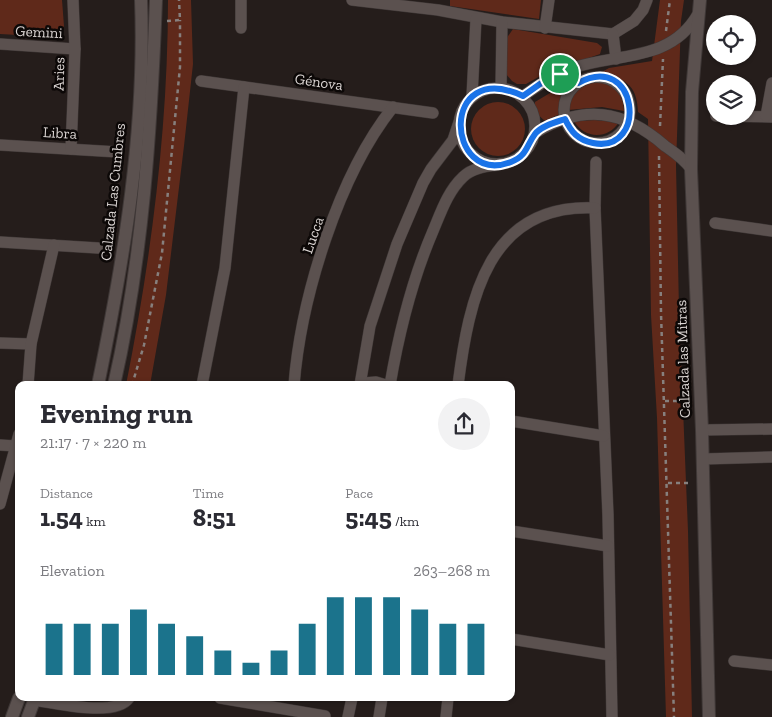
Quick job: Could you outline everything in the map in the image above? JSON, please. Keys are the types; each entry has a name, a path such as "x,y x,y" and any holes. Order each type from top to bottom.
{"street":[{"name":"Aries","path":"71,149 75,49 73,0"},
{"name":"Calzada Las Cumbres","path":"99,381 122,269 134,162 142,53 141,0"},
{"name":"Calzada Las Cumbres","path":"115,381 136,272 149,160 156,0"},
{"path":"241,0 241,28"},
{"path":"352,0 438,5 476,19 613,34 634,22 643,10 647,0"},
{"path":"545,28 549,0"},
{"path":"523,96 540,84 573,68 644,55 664,46 692,26 700,6"},
{"name":"Calzada las Mitras","path":"700,6 692,92 691,169 703,459 709,717"},
{"path":"362,381 370,326 397,244 423,183 453,140 463,109 472,96 476,19"},
{"path":"501,88 502,22"},
{"path":"613,34 616,59"},
{"name":"Gemini","path":"0,44 75,49"},
{"path":"560,74 578,83"},
{"path":"593,77 604,77 620,85 629,98 631,110 629,121 617,138 596,144 577,136 569,128 565,119 564,102 578,83 593,77"},
{"name":"Génova","path":"201,81 433,113"},
{"path":"756,117 769,117 772,83"},
{"path":"203,381 225,268 244,87"},
{"path":"389,381 401,327 418,267 448,197 463,177 471,171 511,162 522,156 530,146 535,133 535,121 531,108 523,96 501,88 490,89 472,96"},
{"name":"Lucca","path":"295,381 302,327 329,231 364,152 393,107"},
{"path":"535,133 551,124 577,115 598,113 629,121 684,159 691,169"},
{"path":"459,122 460,135 465,147 485,163 498,165"},
{"name":"Libra","path":"0,145 118,152"},
{"path":"596,162 595,208 608,546 612,717"},
{"path":"459,381 465,342 484,275 502,244 515,230 545,213 561,208 595,208"},
{"path":"715,224 772,230"},
{"path":"0,242 98,248"},
{"path":"28,381 31,344 54,245"},
{"path":"0,343 31,344"},
{"path":"515,422 604,436"},
{"path":"702,430 772,429"},
{"path":"0,445 15,446"},
{"path":"0,504 15,450"},
{"path":"703,459 772,457"},
{"path":"515,532 608,546"},
{"path":"515,639 610,655"},
{"path":"734,661 772,665"},
{"path":"12,717 18,701"},
{"path":"28,717 33,701"},
{"path":"43,701 100,714 115,712 128,701"},
{"path":"260,701 287,703 325,716"},
{"path":"348,717 351,701"},
{"path":"379,717 382,701"},
{"path":"446,717 448,701"}],"path":[{"path":"670,0 664,46 659,140 661,313 668,483 674,717"},
{"path":"133,381 144,345 162,252 180,67 180,20"},
{"path":"665,401 701,401"},
{"path":"668,483 703,483"}],"shaded area":[{"path":"0,0 62,0 64,26 62,32 54,37 0,34"},
{"path":"168,0 191,0 193,64 166,295 151,381 127,381 143,290 156,194 165,97"},
{"path":"450,0 541,0 539,19 450,6"},
{"path":"660,0 684,0 681,21 676,165 692,717 666,717 657,418 651,315 648,119 638,112 635,95 628,84 622,80 600,73 609,68 652,61"},
{"path":"513,29 597,43 602,47 600,54 544,74 526,84 517,84 506,74 506,39"},
{"path":"597,81 608,84 617,90 624,105 624,111 602,107 568,110 571,99 577,90 586,84"},
{"path":"560,87 564,87 565,90 560,114 545,121 535,112 535,102"},
{"path":"493,102 503,102 517,110 523,119 525,129 523,139 517,148 503,156 493,156 483,151 476,144 471,134 471,124 476,114 483,107"},
{"path":"574,121 619,122 609,132 596,135 584,131"}],"route":[{"path":"560,74 578,83 593,77 604,77 620,85 629,98 631,110 629,121 617,138 596,144 586,142 569,128 565,119 535,133 530,146 522,156 511,162 498,165 485,163 465,147 460,135 459,122 463,109 472,96 490,89 501,88 523,96 540,84 560,74"}]}
